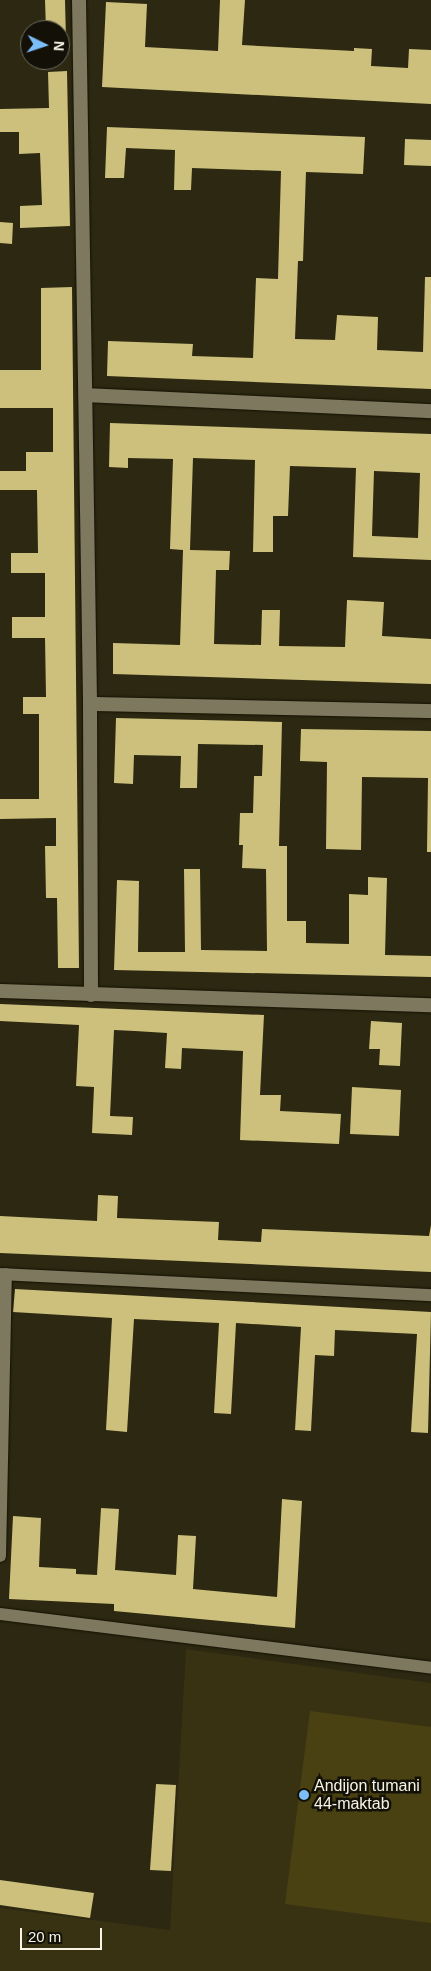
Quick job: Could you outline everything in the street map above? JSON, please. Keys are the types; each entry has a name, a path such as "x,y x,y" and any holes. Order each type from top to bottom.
{"street":[{"path":"79,0 90,704 91,995"},
{"path":"86,395 431,411"},
{"path":"90,704 431,711"},
{"path":"0,991 431,1005"}],"lane":[{"path":"0,1556 3,1274 431,1295"},
{"path":"0,1614 431,1668"}],"shaded area":[{"name":"Andijon tumani 44-maktab","path":"186,1649 431,1683 431,1971 0,1971 0,1908 170,1930"},
{"path":"310,1711 431,1727 431,1923 285,1904"}],"building":[{"path":"45,0 65,0 65,20 46,20"},
{"path":"220,0 245,0 242,45 354,51 354,48 372,49 371,66 408,68 409,49 431,50 431,104 102,87 106,2 147,4 145,47 218,51"},
{"path":"67,71 70,226 20,228 20,206 42,205 40,153 19,154 19,132 0,132 0,109 49,108 48,72"},
{"path":"107,127 365,137 363,174 306,172 303,261 298,261 295,339 335,340 337,315 378,317 377,350 423,352 425,277 431,277 431,389 107,376 108,341 193,344 192,356 253,358 256,278 278,279 281,171 192,168 191,190 174,190 175,150 126,148 124,178 105,178"},
{"path":"405,139 431,140 431,166 404,165"},
{"path":"0,222 13,223 12,244 0,243"},
{"path":"72,287 79,968 58,968 57,898 46,898 45,846 56,846 56,818 0,819 0,799 39,799 39,714 23,714 23,697 46,697 45,638 12,638 12,617 45,617 45,573 11,573 11,553 38,553 37,490 0,490 0,471 26,471 26,452 53,452 53,408 0,408 0,370 41,370 41,288"},
{"path":"110,423 431,434 431,560 353,557 356,468 290,466 288,516 273,516 273,552 253,552 255,460 193,458 190,550 230,551 229,570 216,570 214,644 261,645 262,610 280,610 279,646 345,647 347,600 384,602 382,636 431,639 431,684 113,674 113,643 180,645 183,550 170,549 173,459 128,458 128,468 109,467","holes":["374,471 420,473 418,538 372,536"]},
{"path":"116,718 282,722 279,846 287,846 287,921 306,921 306,943 349,944 349,894 368,895 368,877 387,878 385,955 431,956 431,977 114,970 117,880 139,881 138,952 185,952 184,869 200,869 201,950 267,951 266,869 242,868 243,845 239,845 240,813 253,813 254,776 262,776 263,745 198,744 197,788 180,788 181,756 134,755 133,784 114,783"},
{"path":"301,729 431,731 431,852 427,852 428,778 362,777 361,850 326,849 327,762 300,761"},
{"path":"0,1004 264,1015 260,1095 281,1095 280,1111 341,1114 339,1144 240,1140 243,1051 182,1048 181,1069 165,1068 167,1033 114,1030 110,1116 133,1117 132,1135 92,1133 94,1087 76,1086 79,1025 0,1021"},
{"path":"371,1021 402,1023 400,1066 379,1065 380,1049 369,1049"},
{"path":"352,1087 401,1090 399,1136 350,1134"},
{"path":"98,1195 118,1196 117,1218 219,1222 218,1240 261,1242 262,1229 429,1236 431,1225 431,1272 0,1253 0,1216 97,1221"},
{"path":"15,1289 431,1312 428,1433 411,1432 417,1334 335,1330 334,1356 315,1355 311,1431 295,1430 301,1327 236,1323 231,1414 214,1413 219,1323 134,1319 127,1432 106,1430 112,1318 13,1312"},
{"path":"282,1499 302,1501 295,1628 114,1611 114,1604 9,1599 13,1516 41,1518 39,1567 76,1569 76,1574 97,1575 101,1508 119,1509 115,1570 176,1575 178,1535 196,1536 193,1589 277,1597"},
{"path":"156,1784 176,1785 171,1871 150,1870"},
{"path":"0,1880 94,1893 90,1918 0,1905"}],"place":[{"name":"Andijon tumani 44-maktab","path":"304,1795"}]}
